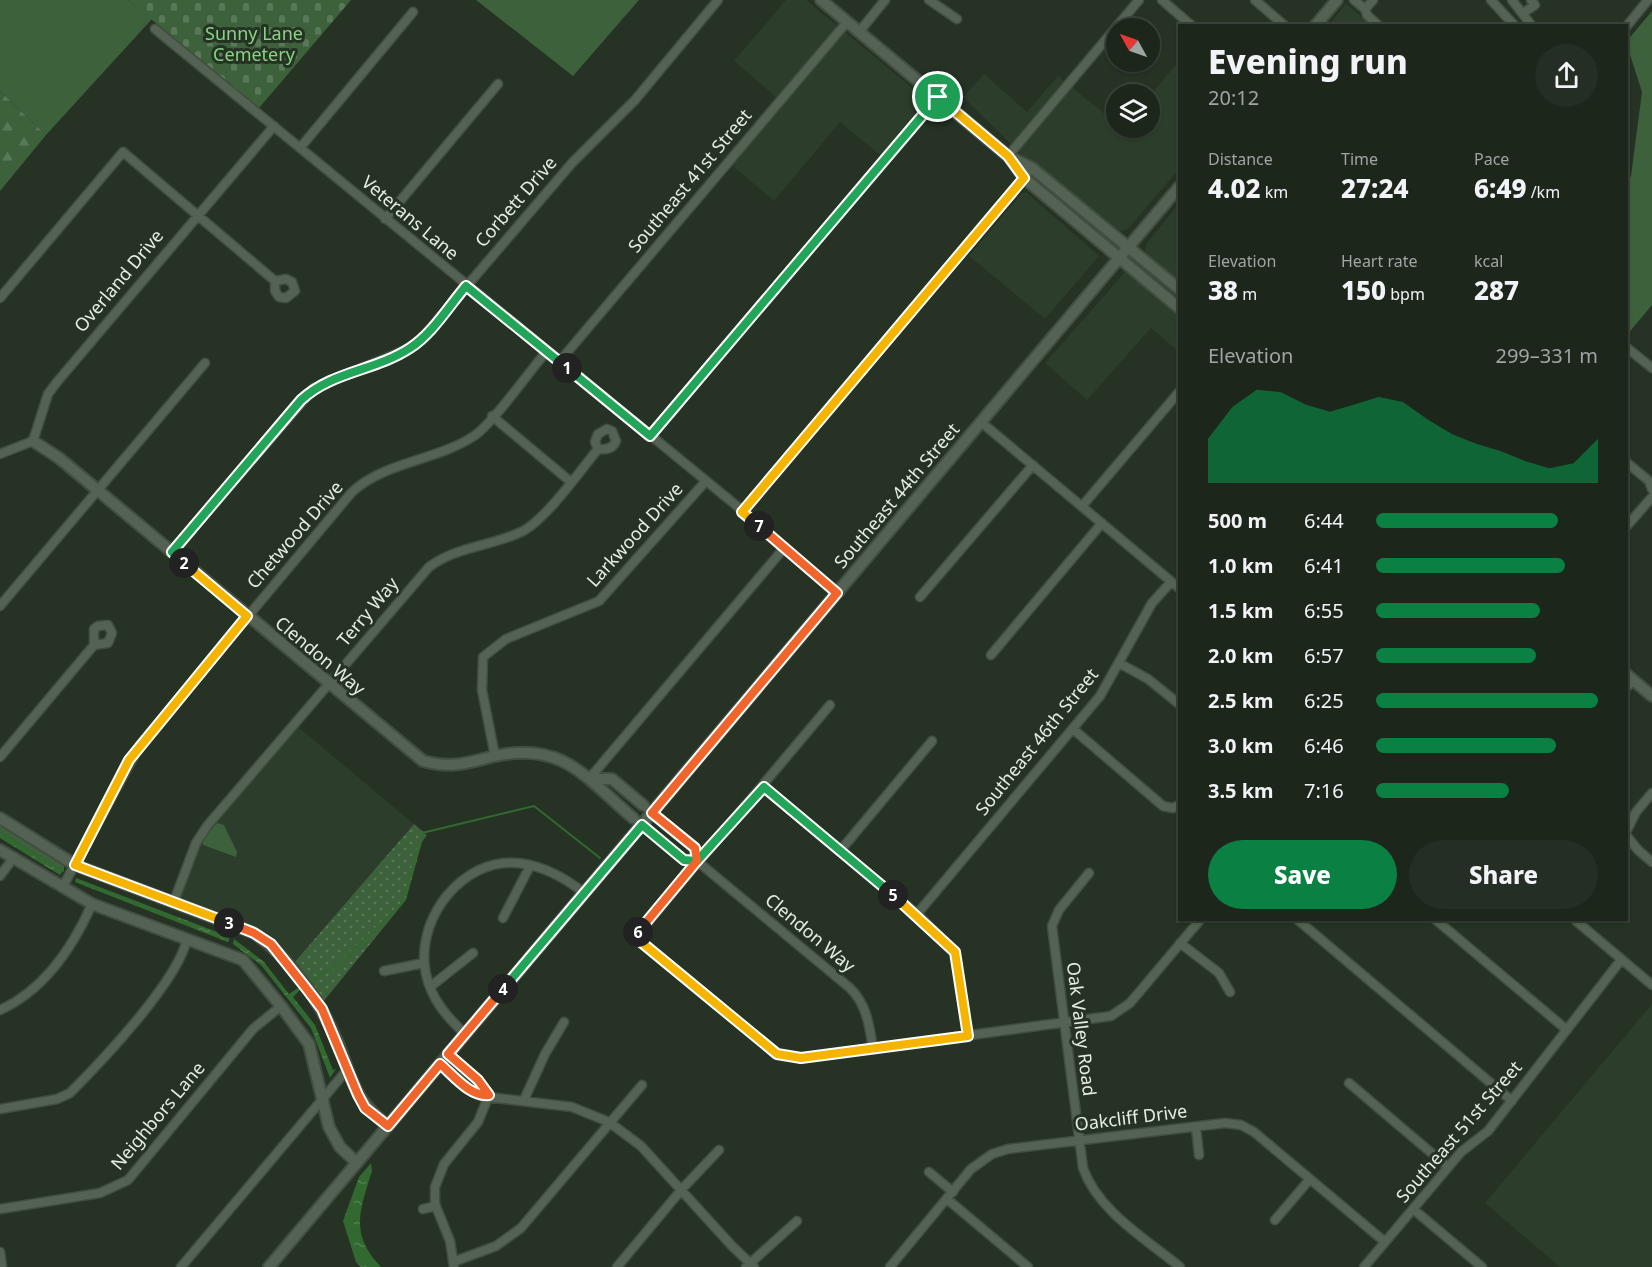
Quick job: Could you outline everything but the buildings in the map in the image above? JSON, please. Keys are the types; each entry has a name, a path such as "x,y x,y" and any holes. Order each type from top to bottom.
{"main road":[{"path":"821,0 1008,156 1032,168 1178,288"},
{"path":"1317,24 1336,0"},
{"path":"1008,156 1024,178 1178,307"},
{"name":"Southeast 44th Street","path":"269,1267 585,893 638,821 652,813 1178,188"},
{"name":"Clendon Way","path":"33,441 59,458 423,761 451,767 495,756 543,752 564,760 638,821"},
{"path":"1628,681 1652,696"},
{"name":"Clendon Way","path":"589,779 612,779 643,805"},
{"path":"614,802 625,790"},
{"path":"0,818 73,869 254,933 271,944 322,1009 365,1108 388,1126"},
{"path":"0,850 64,884 92,904 243,960 282,1006 309,1044 321,1101 334,1139 357,1163"}],"street":[{"name":"Corbett Drive","path":"172,552 314,388 410,348 424,336 572,163 635,100 718,0"},
{"path":"859,32 885,0"},
{"path":"929,0 957,19"},
{"path":"1008,156 1139,0"},
{"path":"1162,0 1190,24"},
{"path":"1255,0 1283,24"},
{"path":"1354,0 1377,24"},
{"path":"1365,9 1373,0"},
{"path":"1491,0 1513,24"},
{"path":"1512,0 1531,24"},
{"path":"1524,13 1535,5 1531,0"},
{"path":"1628,25 1648,0"},
{"path":"300,148 413,12"},
{"name":"Southeast 41st Street","path":"559,362 847,22"},
{"name":"Veterans Lane","path":"155,28 785,547 837,593"},
{"path":"385,219 498,84"},
{"path":"650,436 938,97"},
{"name":"Overland Drive","path":"33,441 48,394 197,214 274,126"},
{"path":"0,298 123,152 275,281"},
{"path":"742,512 1032,168"},
{"path":"1628,349 1652,368"},
{"name":"Chetwood Drive","path":"64,884 129,760 247,616 362,483 374,476 453,447 475,435 546,352"},
{"path":"0,606 205,363"},
{"path":"1083,505 1178,393"},
{"path":"492,416 571,482"},
{"path":"981,422 1176,585"},
{"path":"0,454 33,441"},
{"name":"Terry Way","path":"173,904 196,843 207,826 429,567 441,558 523,531 543,514 598,449"},
{"path":"1628,464 1649,481 1652,489"},
{"path":"920,597 1033,465"},
{"name":"Larkwood Drive","path":"495,756 482,690 483,657 506,639 599,601 705,482"},
{"path":"1628,525 1652,497"},
{"path":"991,655 1102,523"},
{"path":"589,779 785,547"},
{"name":"Southeast 46th Street","path":"917,914 1100,696 1152,603 1176,585"},
{"path":"0,757 94,645"},
{"path":"1119,663 1148,679 1178,703"},
{"path":"830,705 764,787 697,861 635,937 777,1054 801,1058 1104,1018 1123,1009 1199,921"},
{"path":"1073,729 1168,808 1178,805"},
{"path":"840,851 932,741"},
{"path":"764,787 917,914 955,952 968,1036"},
{"path":"1628,829 1636,813 1652,793"},
{"name":"Clendon Way","path":"643,805 695,848 697,861"},
{"name":"Clendon Way","path":"638,821 684,860 697,861 859,996 866,1010 873,1048"},
{"path":"1628,836 1638,850 1652,862"},
{"path":"0,876 14,858"},
{"path":"465,1034 449,1018 430,987 424,963 428,933 436,909 453,888 493,865 506,862 553,873 585,893"},
{"path":"503,918 530,866"},
{"name":"Oak Valley Road","path":"1089,873 1059,910 1052,927 1083,1168 1096,1195 1180,1267"},
{"path":"0,1010 27,995 55,965 78,935 92,904"},
{"path":"1299,921 1512,1101"},
{"path":"1437,921 1567,1030"},
{"path":"1576,921 1652,985"},
{"path":"0,1109 57,1099 70,1093 170,977 184,954 187,939"},
{"path":"1180,943 1219,973 1230,992"},
{"path":"430,987 473,953"},
{"name":"Southeast 51st Street","path":"1364,1267 1461,1152 1488,1131 1621,960"},
{"path":"384,971 424,963"},
{"name":"Neighbors Lane","path":"0,1209 100,1193 128,1180 253,1029 282,1006"},
{"path":"524,1100 546,1052 564,1022"},
{"path":"448,1054 478,1080 489,1095"},
{"path":"440,1064 480,1096 489,1095 572,1107 609,1122 641,1146 749,1266 797,1221"},
{"path":"181,1267 347,1070"},
{"path":"1349,1083 1448,1167"},
{"path":"489,1095 478,1122 444,1164 435,1187 436,1206 450,1241 454,1265 496,1246 521,1228 642,1085"},
{"name":"Oakcliff Drive","path":"890,1267 971,1169 992,1154 1008,1149 1225,1123 1248,1128 1385,1242"},
{"path":"1196,1127 1199,1155"},
{"path":"617,1267 682,1189 719,1150"},
{"path":"929,1172 950,1195 1028,1267"},
{"path":"1275,1220 1310,1179"},
{"path":"423,1209 436,1206"},
{"path":"1413,1209 1482,1267"},
{"path":"0,1252 2,1267"}],"shaded area":[{"path":"786,0 806,0 922,96 923,104 881,156 840,122 774,201 725,159 776,97 734,61"},
{"path":"1346,4 1371,24 1329,24"},
{"path":"1178,62 1178,170 1127,230 1120,231 1023,156 963,97 984,74 1027,112 1058,76 1106,115 1106,138 1160,138 1160,84"},
{"path":"1022,193 1027,193 1099,256 1045,319 969,256"},
{"path":"1178,205 1178,283 1148,257 1145,250 1147,243"},
{"path":"1127,270 1178,314 1178,351 1151,328 1087,400 1045,363"},
{"path":"297,726 414,824 293,964 267,936 183,905 180,899 203,839"},
{"path":"1652,1004 1652,1267 1560,1267 1485,1203"}],"green space":[{"path":"0,0 128,0 152,19 46,135 0,91"},
{"name":"Sunny Lane Cemetery","path":"128,0 351,0 259,108"},
{"path":"476,0 639,0 573,76"},
{"path":"1652,11 1652,305 1628,334 1628,183 1631,176 1642,92 1628,48 1628,40"},
{"path":"0,91 46,135 0,191"},
{"path":"217,823 224,825 237,852 236,857 203,845 203,839"},
{"path":"0,824 60,861 64,866 64,872 0,832"},
{"path":"414,824 427,835 422,842 406,900 323,1002 293,964"}],"water":[{"path":"0,832 63,871 60,875 0,838"},
{"path":"76,878 230,937 228,942 75,882"},
{"path":"234,939 264,962 289,994 298,988 300,990 293,997 315,1025 333,1070 336,1069 330,1078 311,1028 261,965 233,944"},
{"path":"371,1163 372,1171 361,1210 361,1232 364,1244 381,1267 361,1267 356,1262 343,1221 359,1177"}],"waterway":[{"path":"308,982 334,968 403,902 422,833 534,806 600,858"}],"route":[{"path":"938,97 650,436 466,286 424,336 410,348 329,379 314,388 301,400 172,552 247,616 129,760 75,865 254,933 271,944 322,1009 365,1108 388,1126 440,1064 470,1090 480,1096 489,1095 484,1086 448,1054 642,825 684,860 697,861 764,787 917,914 955,952 968,1036 801,1058 777,1054 635,937 697,861 695,848 652,813 837,593 742,512 1024,178 1008,156 938,97"}]}
